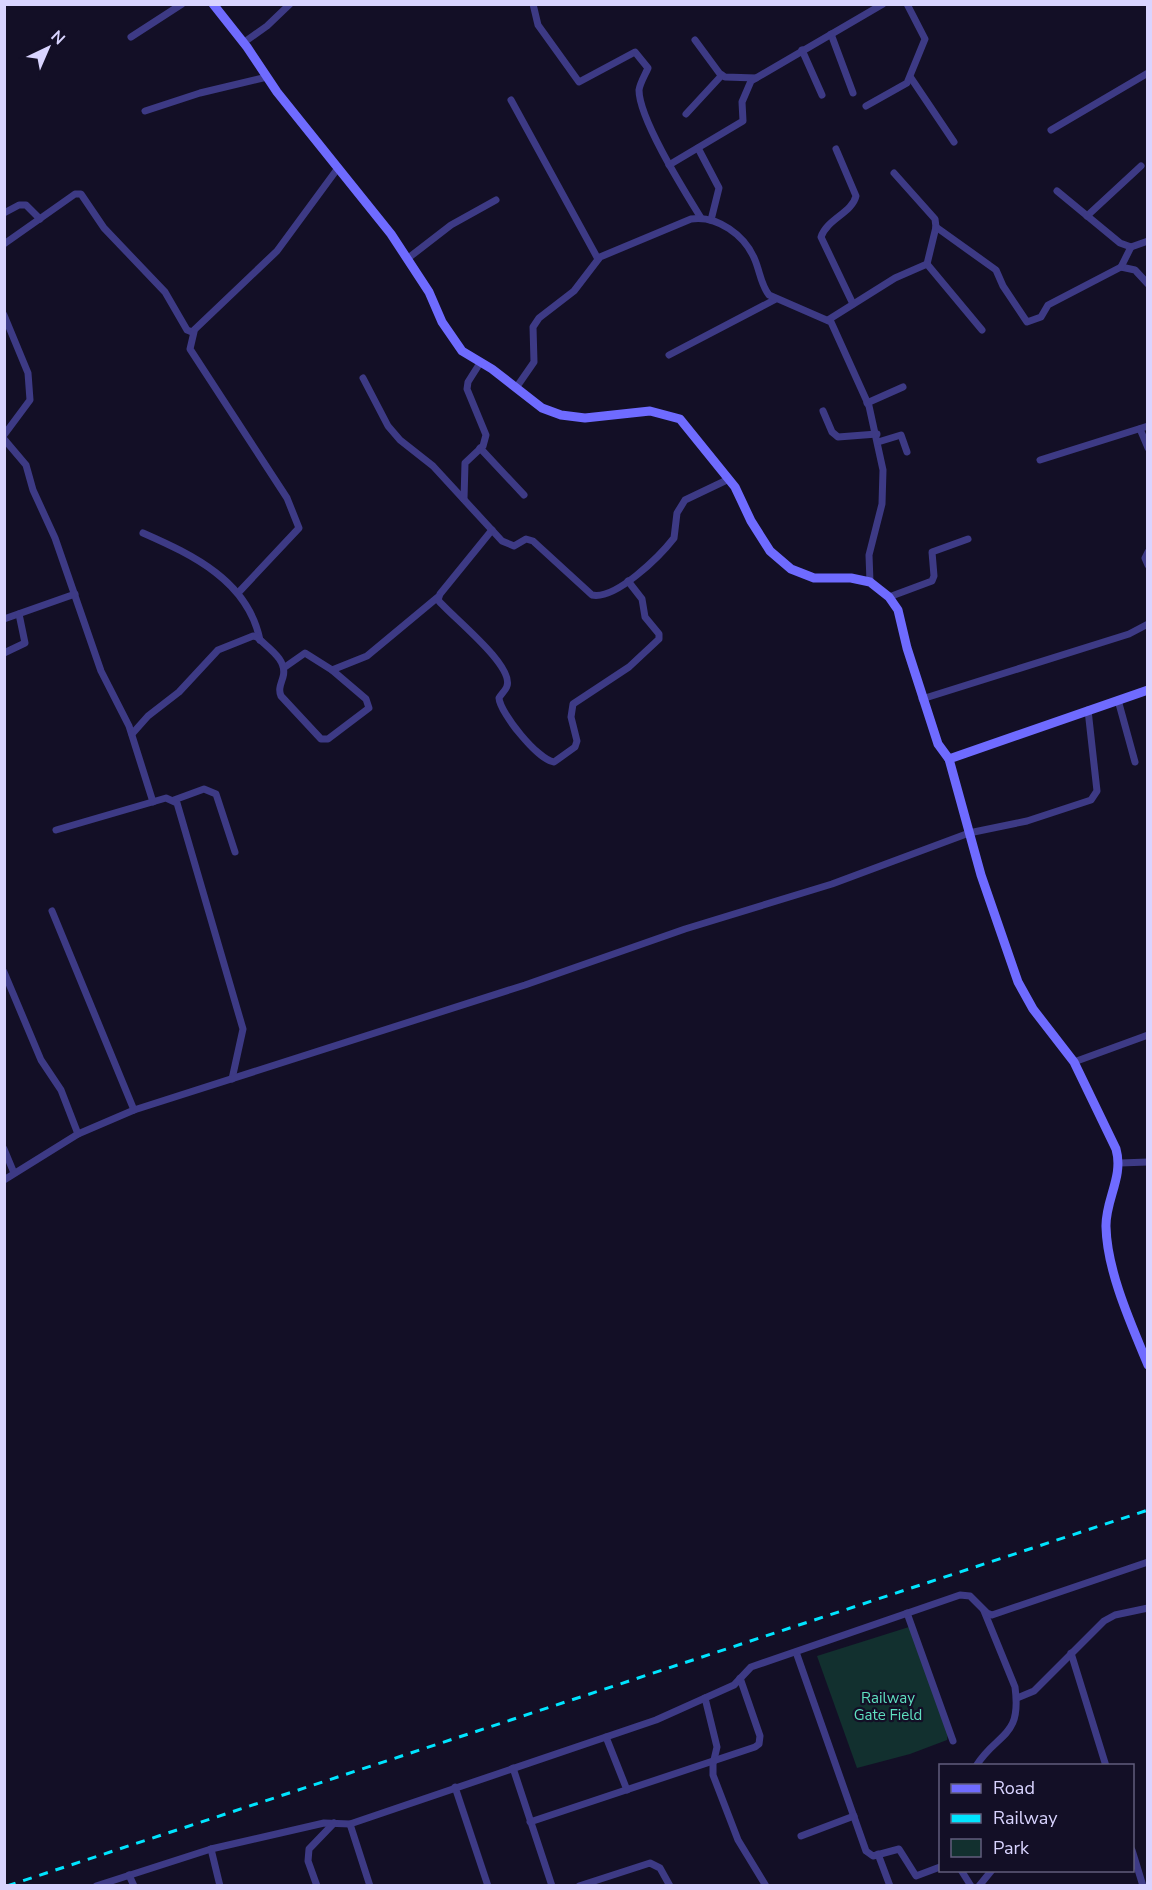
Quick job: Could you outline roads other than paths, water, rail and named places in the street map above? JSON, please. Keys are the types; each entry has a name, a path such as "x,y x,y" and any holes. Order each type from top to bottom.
{"street":[{"path":"131,37 182,4"},
{"path":"213,4 407,259 462,351 516,387 542,408 561,415 585,418 650,411 680,419 729,479 770,550 791,569 814,578 851,578 870,582 889,597 898,610 922,699 938,744 949,759 969,833 1018,982 1033,1009 1074,1062 1116,1149 1120,1164 1106,1224 1108,1246 1127,1312 1148,1365"},
{"path":"243,43 267,26 290,4"},
{"path":"533,4 538,25 579,82 635,52 648,68 639,87 640,99 669,165 701,218"},
{"path":"669,165 743,121 742,102 748,85 756,78 882,4"},
{"path":"866,106 902,87 911,78 925,39 907,4"},
{"path":"831,34 853,93"},
{"path":"695,40 714,68 722,75 756,78"},
{"path":"802,50 822,95"},
{"path":"1051,130 1148,73"},
{"path":"686,114 722,75"},
{"path":"145,111 200,93 267,77"},
{"path":"911,78 954,142"},
{"path":"511,100 598,260"},
{"path":"698,148 719,188 711,219"},
{"path":"836,149 856,196 854,202 824,230 821,237 853,304"},
{"path":"1087,216 1141,166"},
{"path":"238,593 299,528 287,498 190,349 194,332 277,251 338,168"},
{"path":"894,173 931,212 936,227 927,264"},
{"path":"1057,191 1120,243 1131,247 1148,241"},
{"path":"4,244 75,194 81,194 104,228 165,292 187,330 194,332"},
{"path":"407,259 451,225 496,200"},
{"path":"4,213 19,205 26,205 40,219"},
{"path":"516,387 534,362 533,327 539,318 570,296 598,260 608,252 701,218 711,219 731,230 753,254 763,286 769,296 828,320 836,329 867,403 877,438 884,485 869,555 870,582"},
{"path":"936,227 996,270 1003,286 1027,322 1041,317 1048,305 1121,267 1131,247"},
{"path":"828,320 896,278 927,264"},
{"path":"927,264 982,330"},
{"path":"1121,267 1135,270 1148,284"},
{"path":"669,355 776,299"},
{"path":"4,315 28,373 30,400 4,437 26,465 31,484 55,538 101,671 132,734 153,802"},
{"path":"464,500 463,467 466,460 485,442 486,430 467,389 468,382 480,363"},
{"path":"363,378 388,426 400,440 433,466 492,530 510,546 526,539 533,541 592,595 598,596 612,592 628,581 674,537 676,513 685,500 729,479"},
{"path":"867,403 903,387"},
{"path":"823,411 832,432 838,437 877,438 901,435 907,452"},
{"path":"1040,460 1144,428 1148,448"},
{"path":"480,448 524,495"},
{"path":"332,670 367,656 438,597 492,530"},
{"path":"143,533 198,558 238,593 254,618 260,640"},
{"path":"889,597 932,581 934,576 932,552 938,547 968,538"},
{"path":"1148,552 1145,558 1148,565"},
{"path":"438,597 440,603 494,655 508,682 499,698 501,706 543,758 552,762 574,747 577,741 571,717 573,704 629,667 659,639 659,634 645,617 642,599 628,581"},
{"path":"4,619 75,594"},
{"path":"4,653 26,643 19,614"},
{"path":"922,699 1129,634 1148,624"},
{"path":"132,734 148,716 179,692 218,650 246,637 253,636 260,640 285,667"},
{"path":"305,653 332,670 366,699 369,708 341,730 321,739 279,694 285,667 305,653"},
{"path":"949,759 1148,690"},
{"path":"1118,700 1135,762"},
{"path":"4,1180 78,1134 134,1110 514,989 685,929 831,884 969,833 1027,821 1095,797 1097,791 1088,710"},
{"path":"56,830 166,798 174,800 204,789 216,794 235,852"},
{"path":"174,800 179,807 243,1029 232,1078"},
{"path":"52,911 134,1110"},
{"path":"4,972 41,1060 61,1090 78,1134"},
{"path":"1074,1062 1148,1035"},
{"path":"4,1149 14,1173"},
{"path":"1120,1164 1148,1162"},
{"path":"96,1886 211,1849 324,1822 350,1824 656,1720 734,1685 751,1667 965,1594 992,1615 1148,1562"},
{"path":"1017,1698 1034,1691 1109,1618 1148,1608"},
{"path":"978,1764 1010,1731 1017,1698 1015,1687 983,1609"},
{"path":"907,1613 953,1741"},
{"path":"796,1652 866,1851 873,1857 899,1848 916,1876 939,1867"},
{"path":"1071,1653 1105,1764"},
{"path":"530,1822 755,1747 760,1740 740,1678"},
{"path":"705,1698 717,1747 713,1775 738,1840 766,1886"},
{"path":"606,1737 627,1790"},
{"path":"513,1768 552,1886"},
{"path":"455,1787 488,1886"},
{"path":"801,1836 854,1816"},
{"path":"317,1886 308,1861 309,1850 334,1823"},
{"path":"350,1824 370,1886"},
{"path":"211,1849 220,1886"},
{"path":"878,1854 890,1886"},
{"path":"1134,1857 1143,1886"},
{"path":"579,1886 655,1864 670,1886"},
{"path":"962,1872 971,1886"},
{"path":"979,1886 990,1872"},
{"path":"129,1875 134,1886"},
{"path":"604,1878 608,1886"}],"railway":[{"path":"7,1886 1148,1510"}],"park label":[{"name":"Railway Gate Field","path":"888,1706"}]}
